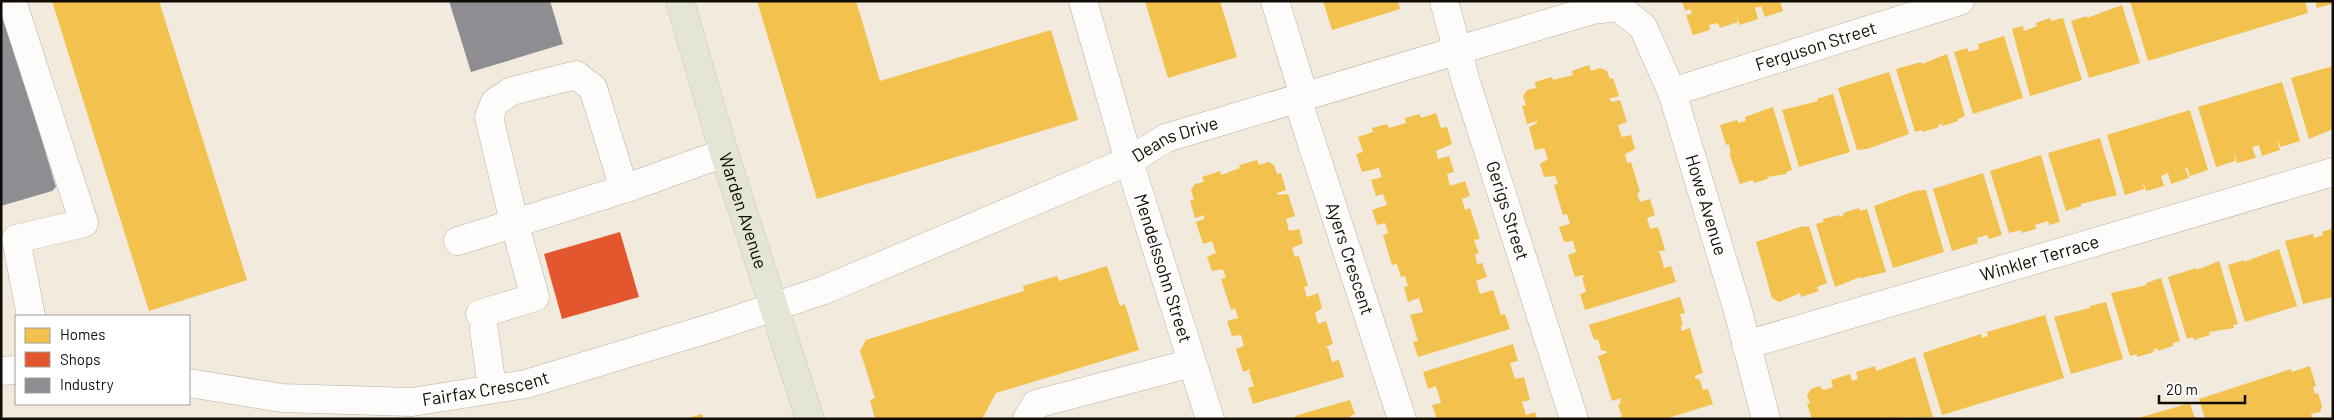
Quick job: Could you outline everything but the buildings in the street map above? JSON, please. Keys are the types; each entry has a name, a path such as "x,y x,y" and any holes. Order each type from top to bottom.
{"main road":[{"name":"Warden Avenue","path":"680,1 724,153 810,419"}],"street":[{"path":"12,1 84,223 16,239 31,315"},
{"name":"Mendelssohn Street","path":"1083,1 1129,161 1210,419"},
{"name":"Ayers Crescent","path":"1274,1 1301,97 1402,419"},
{"name":"Gerigs Street","path":"1444,1 1459,49 1466,82 1574,419"},
{"name":"Ferguson Street","path":"1672,92 1960,1"},
{"name":"Deans Drive","path":"773,307 824,290 1129,161 1166,138 1459,49 1610,6"},
{"name":"Howe Avenue","path":"1610,6 1643,27 1672,92 1766,419"},
{"path":"492,388 490,362 482,322 535,297 514,222 489,117 495,102 512,91 576,75 593,88 624,189"},
{"path":"458,241 624,189 724,153"},
{"name":"Winkler Terrace","path":"1746,345 2333,172"},
{"name":"Fairfax Crescent","path":"190,383 271,408 405,401 427,409 492,388 526,384 773,307"},
{"name":"Mendelssohn Street","path":"1027,419 1036,404 1192,363"},
{"path":"1,371 15,370"}]}
